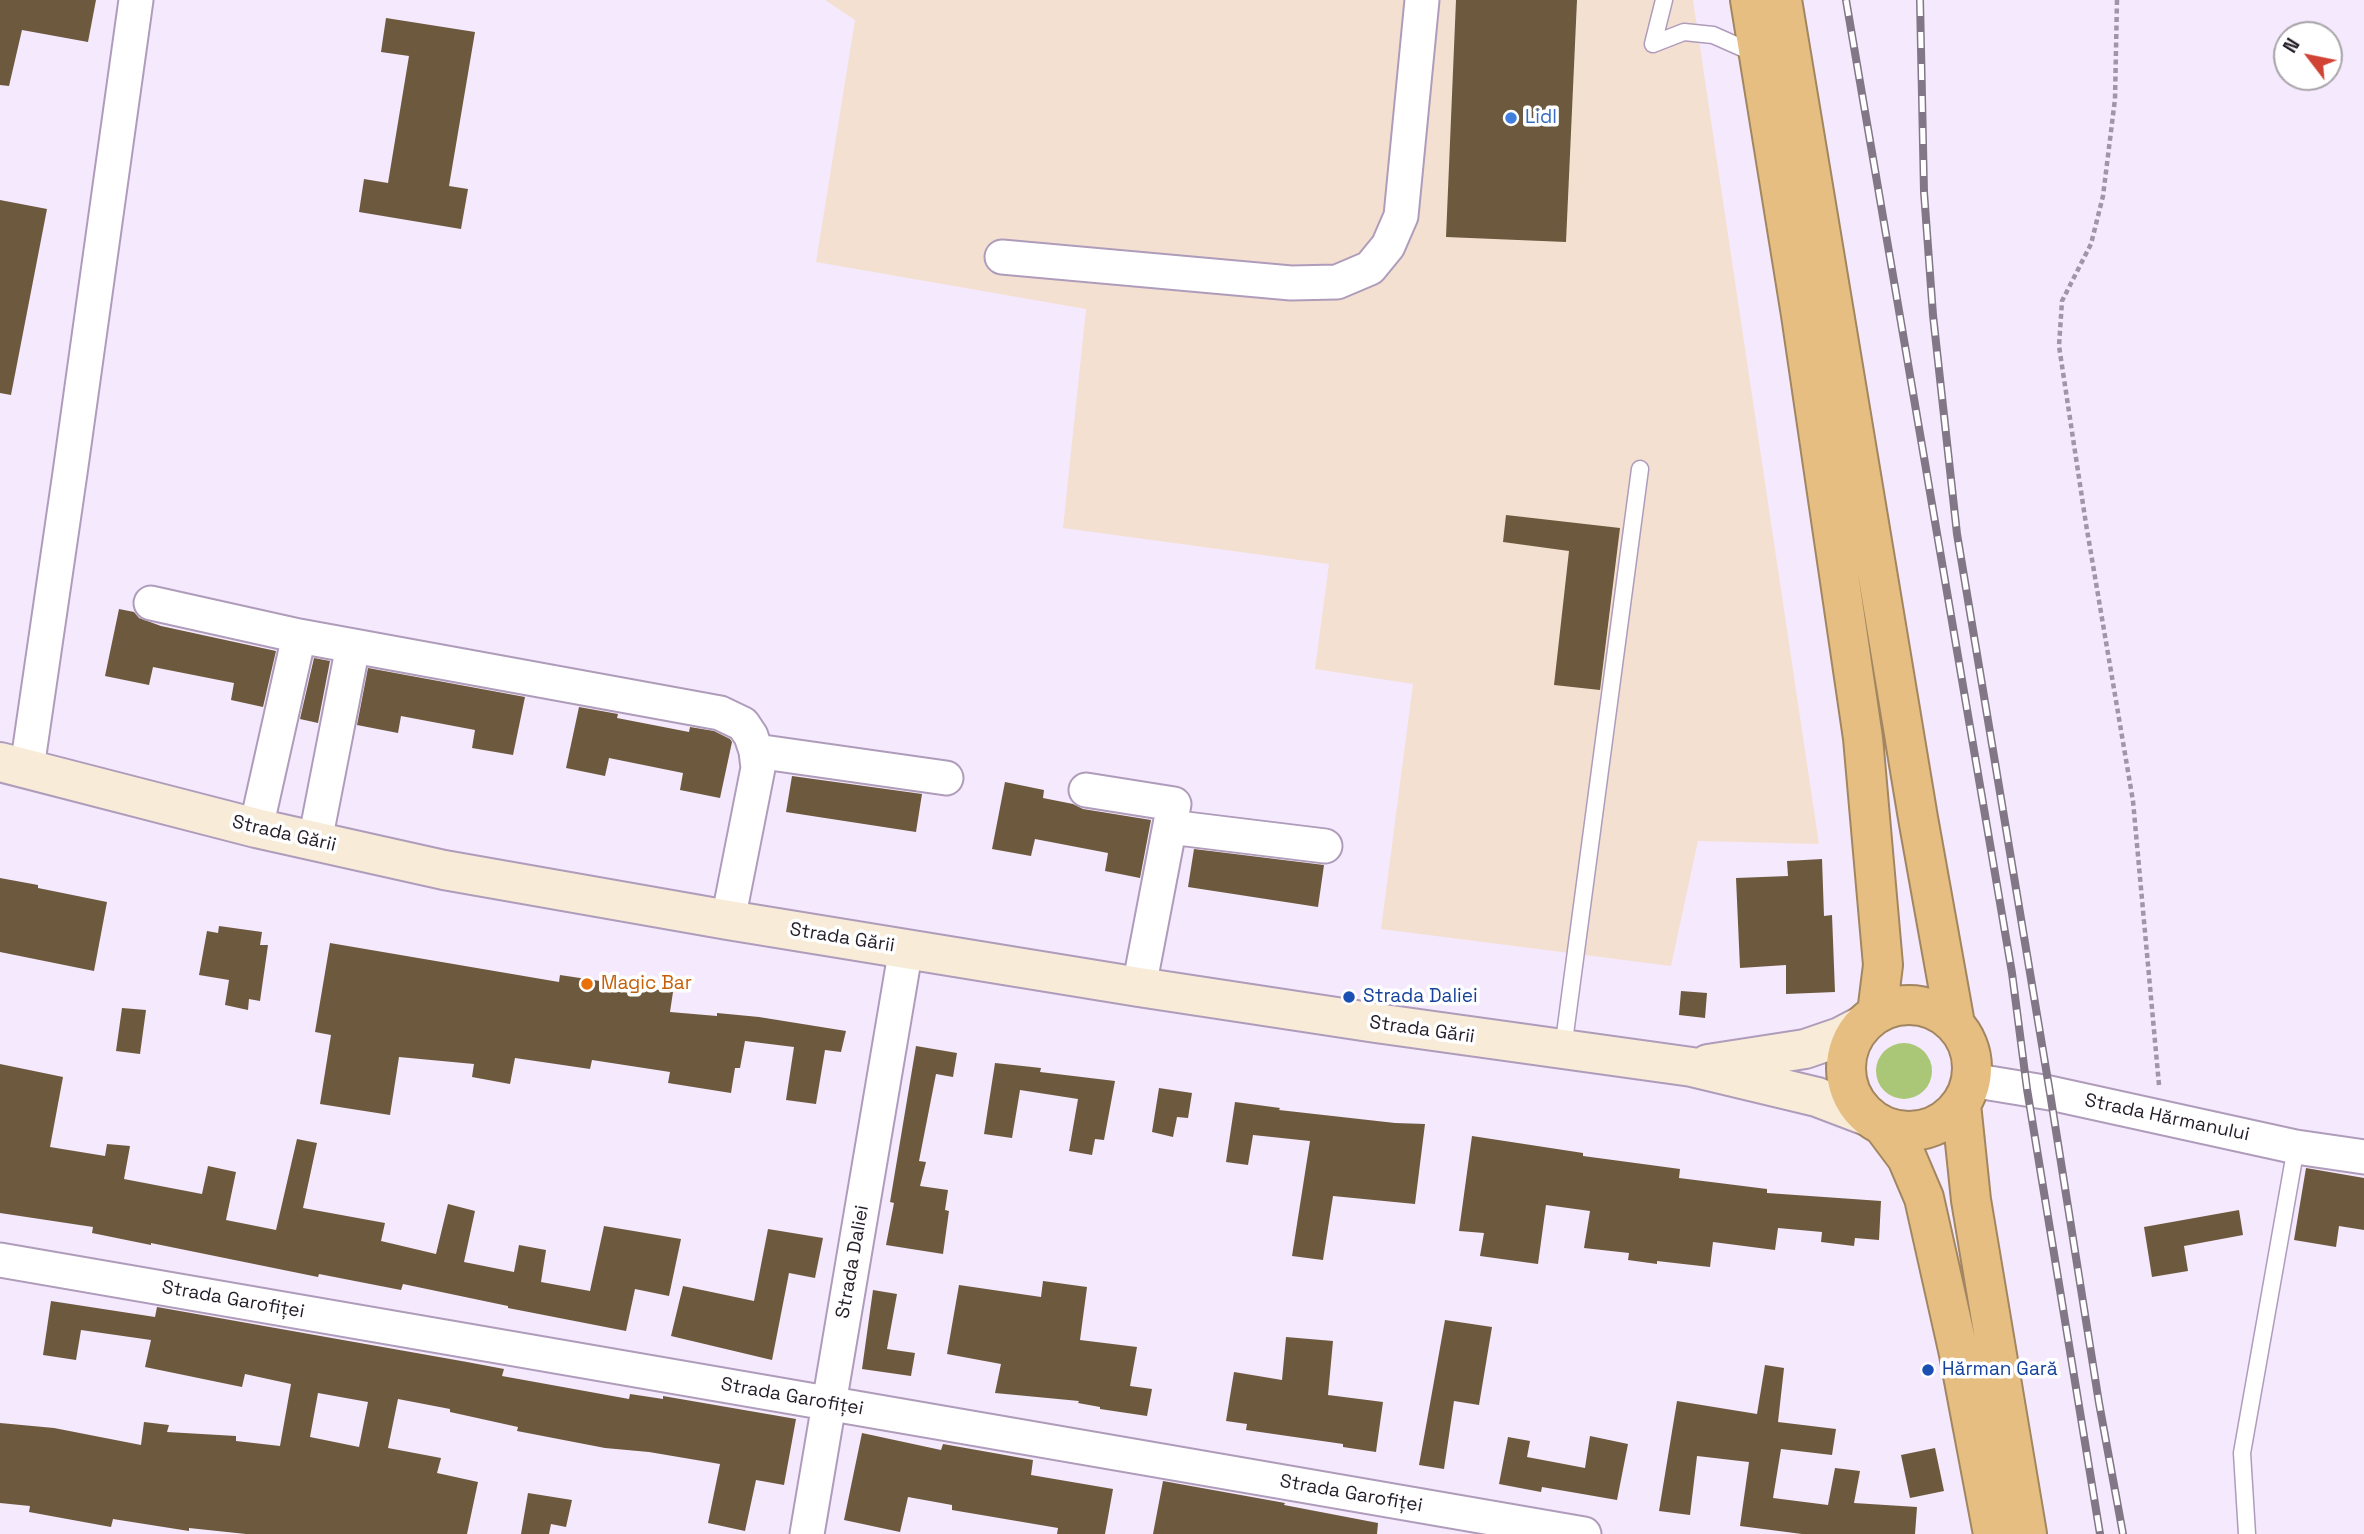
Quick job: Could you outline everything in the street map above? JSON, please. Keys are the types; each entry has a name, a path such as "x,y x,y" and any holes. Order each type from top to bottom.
{"highway":[{"path":"1750,0 1801,315 1863,738 1883,965 1869,1019 1850,1043 1846,1062 1847,1082 1854,1101 1907,1158 1924,1198 1959,1354 1993,1534"},
{"path":"1782,0 1918,818 1955,1024"},
{"path":"1869,1019 1897,1005 1918,1005 1938,1011 1955,1024 1966,1040 1972,1060 1966,1092 1971,1200 2027,1534"},
{"path":"1875,1121 1905,1131 1926,1129 1946,1119 1966,1092"}],"main road":[{"name":"Strada Gării","path":"13,765 256,828 444,870 728,920 1139,987 1692,1067"},
{"path":"1692,1067 1805,1049 1840,1037 1869,1019"},
{"path":"1692,1067 1817,1097 1875,1121"}],"street":[{"path":"13,765 72,459 136,0"},
{"path":"1002,257 1291,283 1337,282 1370,268 1388,246 1401,216 1422,0"},
{"path":"151,603 299,636 720,713 743,724 751,736 758,768 728,920"},
{"path":"256,828 299,636"},
{"path":"315,841 354,646"},
{"path":"756,751 946,778"},
{"path":"1086,790 1174,804 1139,987"},
{"path":"1170,827 1325,846"},
{"name":"Strada Daliei","path":"807,1534 906,948"},
{"name":"Strada Hărmanului","path":"1966,1092 2050,1093 2296,1147 2364,1157"},
{"name":"Strada Garofiței","path":"0,1260 1584,1534"}],"lane":[{"path":"1664,0 1653,44 1684,32 1713,35 1759,55"},
{"path":"1563,1049 1640,469"},
{"path":"2248,1534 2242,1453 2296,1147"}],"path":[{"path":"2117,0 2115,99 2103,196 2091,244 2062,302 2059,346 2133,801 2146,919 2162,1117"}],"shaded area":[{"path":"825,0 1693,0 1819,844 1698,841 1671,966 1381,929 1413,684 1315,669 1329,564 1063,528 1086,309 816,262 855,20"}],"green space":[{"path":"1899,1043 1909,1043 1924,1051 1930,1060 1930,1082 1924,1091 1909,1099 1899,1099 1881,1087 1876,1076 1876,1066 1888,1048"}],"building":[{"path":"0,0 96,0 88,42 22,30 9,86 0,85"},
{"name":"Lidl","path":"1456,0 1577,0 1566,242 1446,237"},
{"path":"386,18 475,32 449,186 468,189 461,229 359,212 364,179 388,183 409,56 381,52"},
{"path":"0,200 47,209 11,395 0,393"},
{"path":"1506,515 1620,528 1600,690 1554,685 1569,551 1503,542"},
{"path":"119,609 134,612 139,618 161,626 276,651 263,707 231,700 234,683 153,667 149,685 105,676"},
{"path":"314,658 330,661 318,723 300,719"},
{"path":"368,668 525,697 513,755 472,748 475,730 401,716 398,733 357,725"},
{"path":"579,707 618,714 617,718 689,732 690,727 714,731 730,739 732,742 720,798 680,790 683,773 609,758 605,776 566,768"},
{"path":"792,776 922,794 916,832 786,812"},
{"path":"1005,782 1044,790 1043,798 1073,804 1083,809 1151,820 1140,878 1105,871 1108,853 1035,839 1031,856 992,849"},
{"path":"1194,849 1324,865 1318,907 1188,887"},
{"path":"1822,859 1824,916 1832,915 1835,992 1786,994 1786,965 1740,968 1736,878 1788,876 1787,861"},
{"path":"0,878 107,902 94,971 0,952"},
{"path":"219,926 262,932 260,945 268,945 260,1001 249,999 248,1010 225,1005 229,980 199,975 207,931 218,933"},
{"path":"330,943 559,982 560,975 673,992 670,1012 759,1017 846,1031 841,1052 825,1050 816,1104 786,1100 794,1047 745,1041 740,1068 735,1068 731,1093 668,1083 670,1072 592,1060 590,1069 515,1058 510,1084 472,1077 474,1064 399,1057 390,1115 320,1104 331,1035 315,1032"},
{"path":"1681,991 1707,993 1705,1018 1679,1015"},
{"path":"122,1008 146,1010 140,1054 116,1051"},
{"path":"916,1046 957,1053 953,1077 936,1074 919,1161 926,1162 920,1186 948,1190 945,1210 949,1211 943,1254 886,1245 894,1203 890,1202"},
{"path":"995,1063 1041,1068 1040,1072 1115,1081 1104,1140 1095,1139 1092,1155 1069,1151 1078,1099 1020,1090 1012,1138 984,1134"},
{"path":"0,1064 63,1077 50,1147 105,1156 107,1144 130,1146 124,1179 202,1194 208,1166 236,1172 226,1220 276,1230 297,1139 317,1143 303,1208 385,1223 381,1241 436,1254 448,1204 475,1211 464,1262 514,1272 519,1245 546,1250 541,1282 590,1291 604,1226 681,1239 669,1296 635,1289 626,1331 403,1284 401,1290 319,1274 318,1277 92,1233 93,1227 0,1213"},
{"path":"1159,1088 1192,1093 1188,1118 1177,1117 1173,1137 1152,1132"},
{"path":"1235,1102 1280,1108 1279,1110 1425,1124 1415,1204 1333,1196 1323,1260 1292,1256 1310,1141 1253,1135 1248,1165 1226,1162"},
{"path":"1472,1136 1583,1153 1583,1156 1680,1169 1679,1178 1767,1189 1767,1193 1881,1201 1879,1240 1855,1238 1854,1246 1821,1242 1822,1232 1778,1228 1775,1250 1713,1242 1710,1267 1657,1261 1657,1264 1628,1260 1629,1253 1584,1248 1590,1211 1546,1205 1538,1264 1480,1256 1484,1233 1459,1231"},
{"path":"2306,1168 2364,1178 2364,1230 2339,1226 2336,1247 2294,1240"},
{"path":"2239,1210 2243,1235 2184,1246 2188,1271 2152,1277 2144,1227"},
{"path":"768,1229 823,1238 815,1278 789,1273 772,1360 671,1336 683,1286 754,1301"},
{"path":"1043,1281 1087,1287 1080,1340 1137,1347 1130,1386 1152,1389 1147,1416 1100,1409 1078,1403 1079,1401 995,1393 1001,1364 947,1354 959,1285 1041,1297"},
{"path":"873,1290 897,1294 887,1349 915,1353 911,1376 862,1369"},
{"path":"51,1301 155,1317 157,1307 504,1369 502,1376 629,1399 630,1394 663,1399 663,1396 796,1419 784,1485 756,1480 745,1531 708,1523 720,1464 649,1452 605,1448 517,1431 518,1427 398,1399 388,1448 441,1458 437,1473 478,1482 467,1534 246,1534 189,1528 189,1531 113,1519 111,1527 29,1512 30,1506 0,1503 0,1423 54,1428 141,1445 144,1422 169,1425 167,1432 236,1436 236,1441 280,1446 291,1384 245,1374 242,1387 145,1367 151,1340 81,1330 76,1360 43,1355","holes":["318,1393 368,1402 359,1447 310,1437"]},
{"path":"1445,1320 1492,1327 1479,1405 1454,1401 1444,1469 1419,1465"},
{"path":"1286,1337 1333,1341 1328,1395 1383,1402 1376,1452 1343,1447 1343,1444 1246,1430 1247,1424 1226,1421 1234,1372 1282,1380"},
{"path":"1765,1365 1784,1368 1778,1422 1836,1429 1832,1455 1781,1449 1773,1498 1828,1505 1835,1468 1860,1471 1854,1503 1917,1507 1915,1534 1802,1534 1740,1526 1749,1462 1697,1456 1690,1515 1659,1511 1677,1401 1757,1414"},
{"path":"862,1433 941,1450 943,1444 1033,1460 1031,1475 1113,1489 1105,1534 1057,1534 1058,1528 952,1510 952,1505 908,1497 900,1532 844,1520"},
{"path":"1590,1436 1628,1444 1617,1500 1542,1487 1541,1492 1499,1484 1508,1437 1530,1441 1527,1457 1585,1468"},
{"path":"1935,1448 1944,1491 1910,1498 1901,1455"},
{"path":"1163,1481 1378,1523 1377,1534 1153,1534"},
{"path":"528,1493 572,1500 566,1527 551,1524 549,1534 521,1534"}],"railway":[{"path":"1846,0 2012,973 2027,1089 2100,1534"},
{"path":"1920,0 1924,192 1933,315 1957,534 2099,1403 2123,1534"}],"place":[{"name":"Lidl","path":"1511,118"},
{"name":"Magic Bar","path":"587,984"},
{"name":"Strada Daliei","path":"1349,997"},
{"name":"Hărman Gară","path":"1928,1370"}]}
